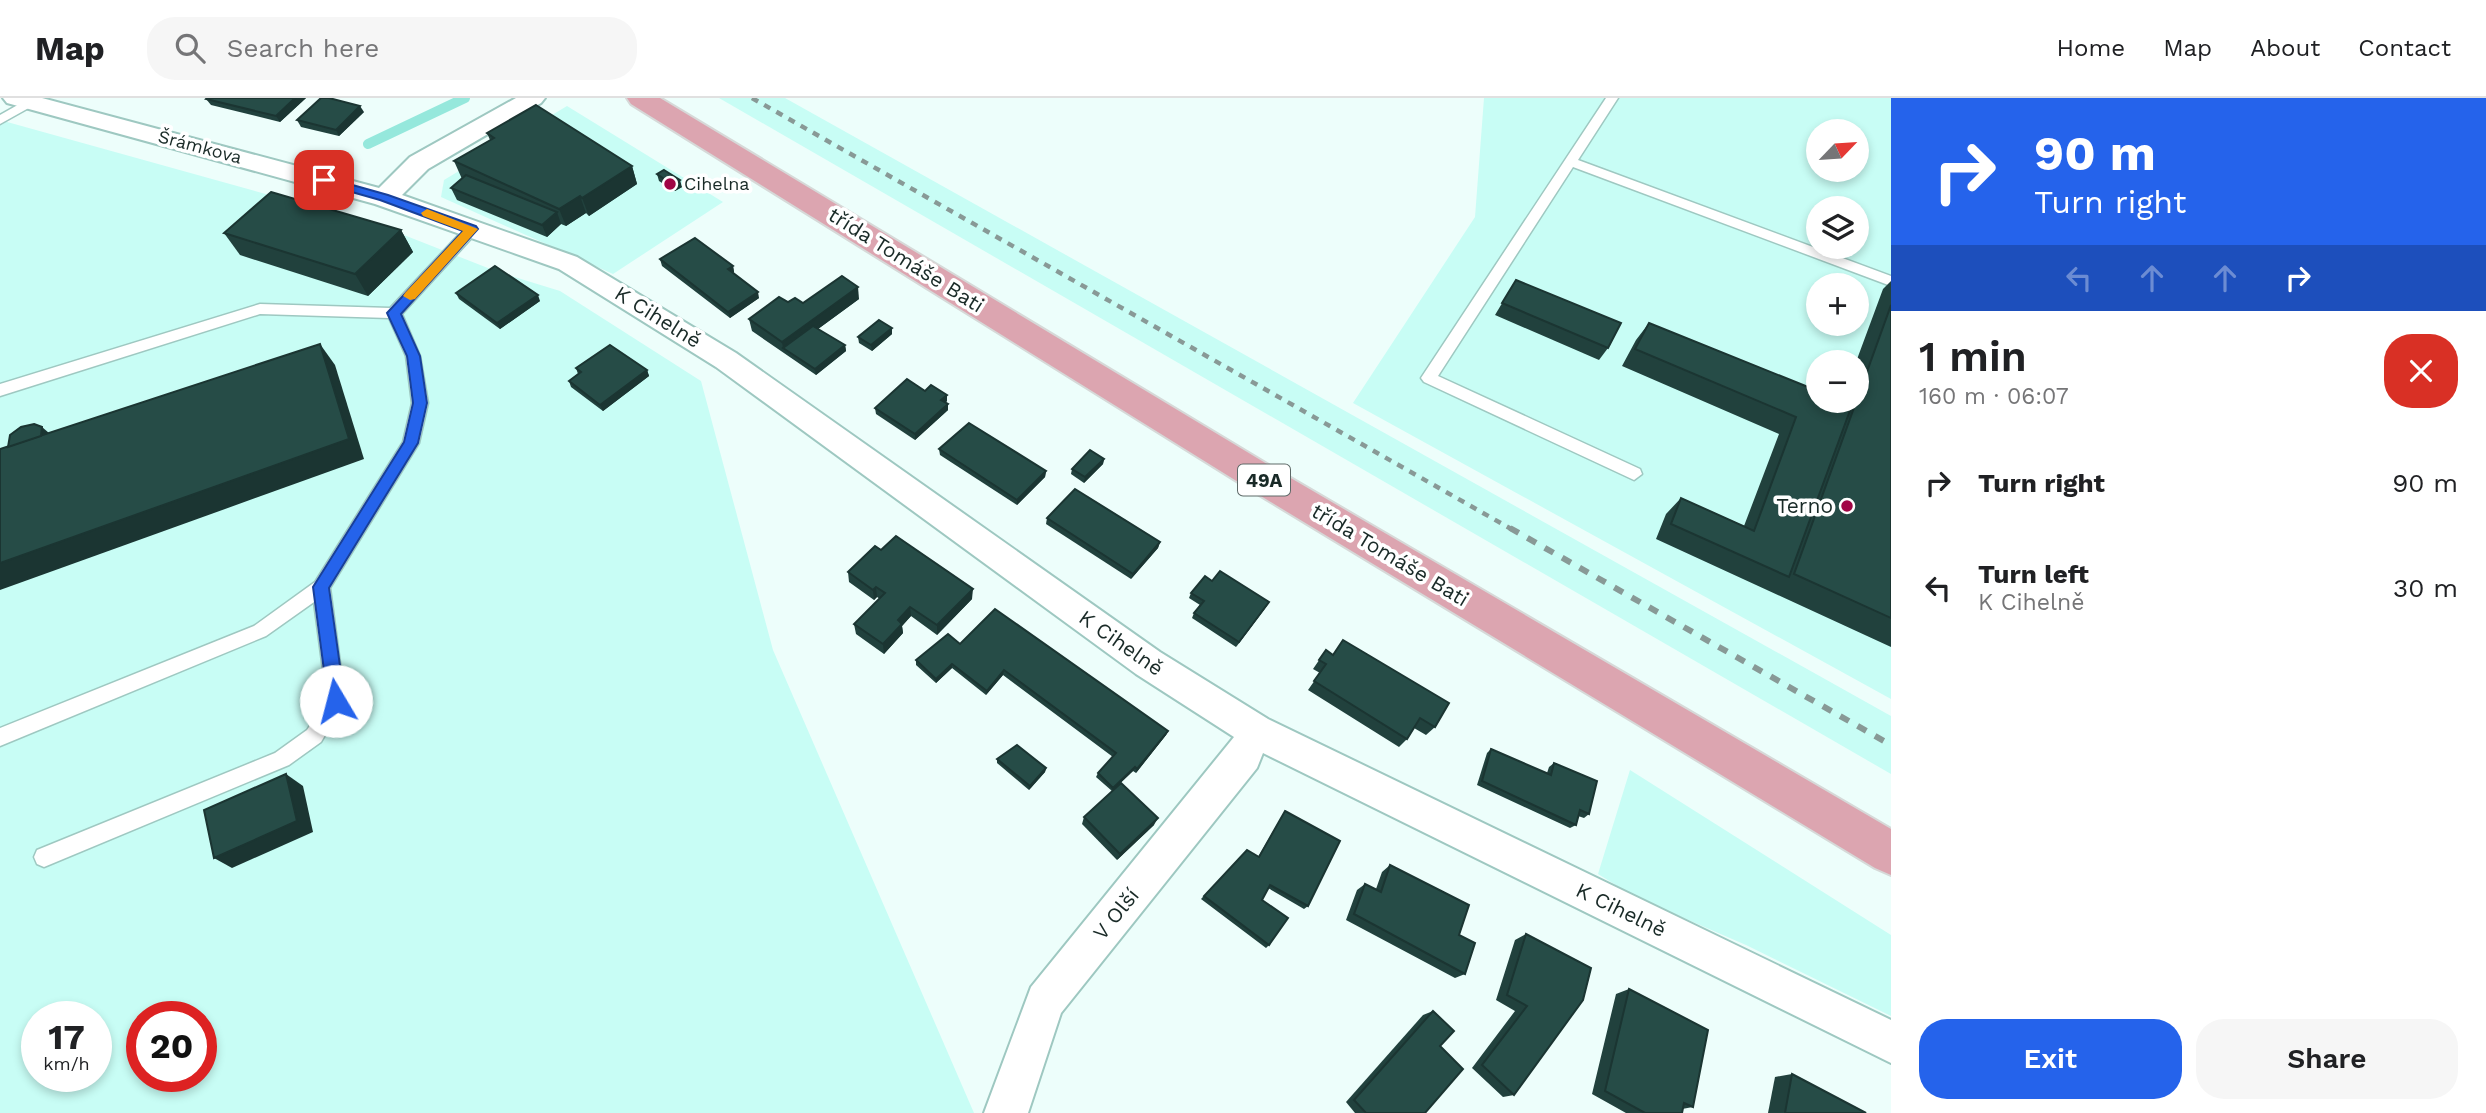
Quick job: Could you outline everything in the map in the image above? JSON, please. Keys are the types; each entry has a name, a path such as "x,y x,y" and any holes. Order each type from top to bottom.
{"main road":[{"name":"třída Tomáše Bati","path":"641,98 1264,480 1891,853"}],"street":[{"path":"384,198 419,163 533,98"},
{"name":"Šrámkova","path":"22,100 384,198"},
{"name":"K Cihelně","path":"384,198 568,263 594,277 715,353 1148,663 1255,731 1891,1042"},
{"name":"V Olší","path":"1006,1113 1045,1001 1244,756 1255,731"}],"lane":[{"path":"1612,98 1429,378 1634,474"},
{"path":"0,120 22,100"},
{"path":"1571,162 1891,281"},
{"path":"0,390 260,309 394,313 472,229"},
{"path":"0,737 260,631 321,587 411,443 420,403 413,356 394,313"},
{"path":"44,858 282,759 313,736 336,701 321,587"}],"shaded area":[{"path":"719,98 785,98 1891,716 1891,774"},
{"path":"1484,98 1891,98 1891,699 1353,403 1475,217"},
{"path":"567,106 723,202 613,274 441,197 444,180"},
{"path":"0,120 381,226 498,272 560,291 701,381 773,650 974,1113 0,1113"},
{"path":"1630,770 1891,935 1891,1016 1746,945 1635,897 1598,874"}],"building":[{"path":"207,98 295,98 276,116"},
{"path":"321,98 360,106 336,130 297,120"},
{"path":"536,105 632,166 582,198 580,196 559,209 454,161 494,138 487,133"},
{"path":"664,170 680,180 673,185 657,174"},
{"path":"466,175 557,212 542,225 451,188"},
{"path":"271,192 401,230 355,274 224,233"},
{"path":"695,238 733,266 728,269 758,292 728,312 660,259"},
{"path":"495,266 538,295 497,323 456,293"},
{"path":"842,276 858,287 782,342 749,319 779,297 788,302 795,298 803,303"},
{"path":"1516,280 1621,323 1608,348 1502,303"},
{"name":"Terno","path":"1891,305 1891,618 1794,574 1852,413 1869,413 1869,366"},
{"path":"879,320 892,328 871,345 858,337"},
{"path":"1649,323 1806,386 1806,413 1849,413 1789,577 1671,524 1681,498 1754,531 1796,417 1635,349"},
{"path":"813,326 845,345 815,369 783,348"},
{"path":"320,344 349,439 0,563 0,449"},
{"path":"610,345 647,370 600,405 569,381 581,372 576,368"},
{"path":"907,379 925,391 931,385 947,395 941,400 948,404 915,434 875,408"},
{"path":"969,423 1046,471 1017,500 939,449"},
{"path":"34,424 42,427 41,436 8,447 10,435 21,427"},
{"path":"1090,450 1104,459 1085,477 1072,469"},
{"path":"1075,489 1160,542 1133,574 1047,518"},
{"path":"896,536 973,589 937,625 910,607 898,620 902,624 883,644 854,624 885,593 876,587 873,590 848,572 875,546 881,550"},
{"path":"1220,571 1269,602 1239,642 1194,613 1204,601 1191,593 1205,576 1212,581"},
{"path":"995,609 1168,731 1137,769 1135,767 1113,788 1098,773 1116,753 1004,670 987,691 952,664 936,679 916,660 948,634 960,644"},
{"path":"1343,640 1449,703 1435,727 1420,718 1407,739 1314,681 1326,664 1319,660 1326,650 1333,655"},
{"path":"1017,745 1046,768 1030,786 997,759"},
{"path":"1491,749 1551,775 1554,763 1597,781 1589,814 1580,810 1576,825 1482,781"},
{"path":"286,774 297,821 214,858 204,810"},
{"path":"1121,783 1158,818 1120,854 1084,817"},
{"path":"1285,811 1340,841 1308,906 1270,885 1262,900 1288,918 1269,945 1204,896 1247,850 1259,857"},
{"path":"1390,865 1469,905 1459,935 1475,943 1465,974 1354,914 1365,884 1381,892"},
{"path":"1526,934 1591,968 1583,1000 1514,1095 1482,1065 1527,1006 1507,995"},
{"path":"1629,989 1708,1030 1693,1107 1684,1103 1682,1113 1645,1113 1605,1091"},
{"path":"1433,1011 1454,1031 1440,1046 1463,1069 1425,1113 1366,1113 1354,1100"},
{"path":"1792,1074 1866,1113 1785,1113"}],"waterway":[{"path":"368,144 465,98"}],"railway":[{"path":"752,98 1513,530"},
{"path":"1510,528 1891,745"}],"slow traffic":[{"path":"410,296 472,229 427,213"}],"place":[{"name":"Cihelna","path":"670,184"},
{"name":"Terno","path":"1847,506"}],"route":[{"path":"324,180 472,229 394,313 413,356 420,403 411,443 321,587 336,701"}]}
